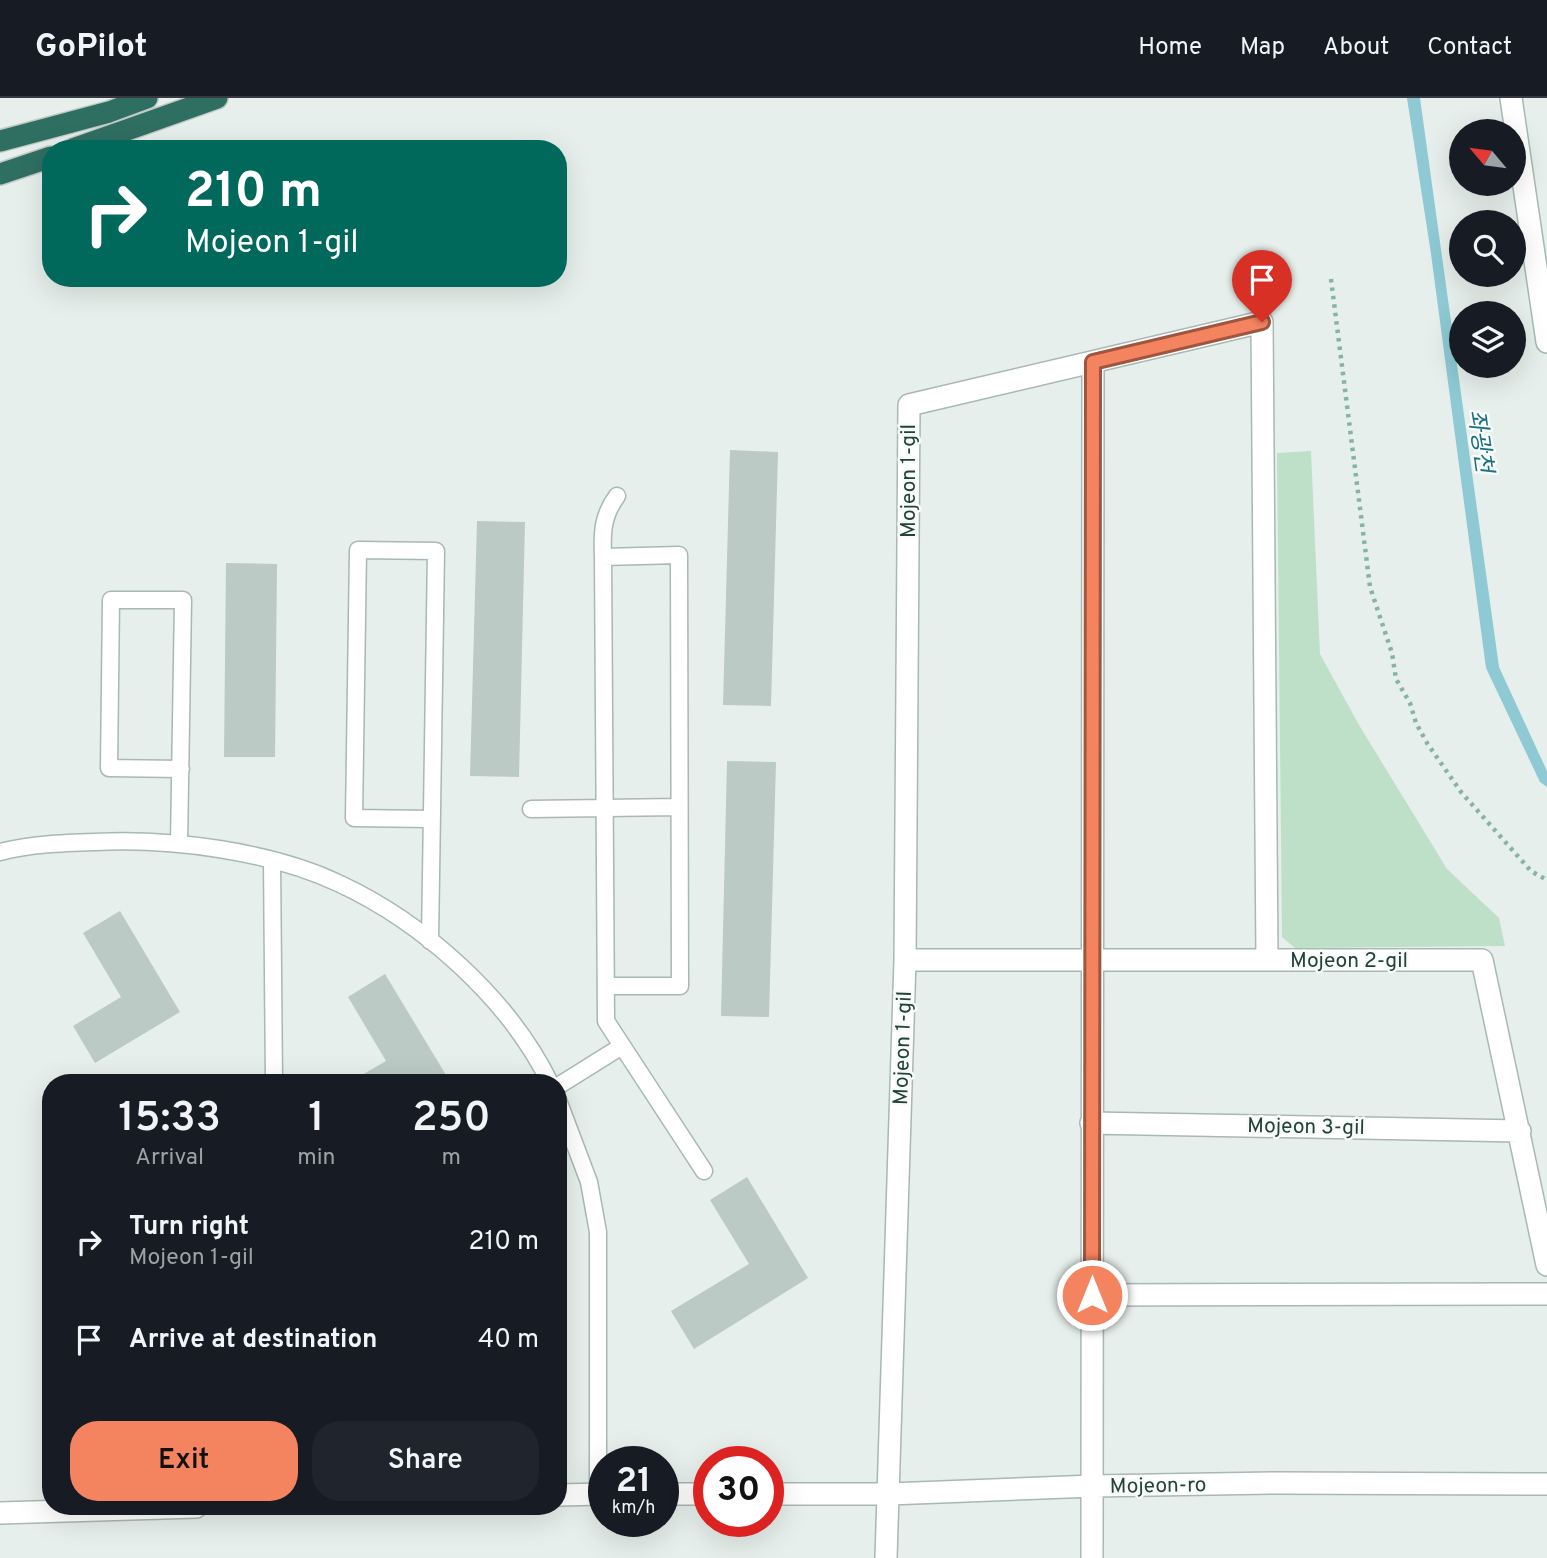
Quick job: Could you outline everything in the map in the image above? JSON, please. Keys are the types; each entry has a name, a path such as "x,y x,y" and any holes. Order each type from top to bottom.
{"highway":[{"path":"0,141 109,112 146,98"},
{"path":"98,140 217,98"},
{"path":"0,174 42,160"}],"street":[{"path":"1511,98 1547,342"},
{"name":"Mojeon 1-gil","path":"886,1558 905,960 909,405 1262,322 1267,960"},
{"path":"1092,1558 1093,362"},
{"name":"Mojeon 2-gil","path":"905,960 1482,960 1547,1265"},
{"name":"Mojeon 3-gil","path":"1091,1123 1520,1130"},
{"path":"1092,1295 1547,1294"},
{"name":"Mojeon-ro","path":"784,1494 889,1494 1093,1486 1276,1483 1547,1484"},
{"path":"567,1495 588,1494"},
{"path":"0,1513 42,1512"}],"lane":[{"path":"617,496 608,508 602,531 606,1021 704,1171"},
{"path":"430,941 436,551 358,550 354,818 431,819"},
{"path":"603,557 678,555 680,986 606,986"},
{"path":"179,844 181,769 183,600 111,600 108,768 181,769"},
{"path":"530,809 679,807"},
{"path":"0,852 54,844 116,841 179,844 272,860 338,883 405,920 457,963 504,1012 546,1074"},
{"path":"272,860 274,1074"},
{"path":"567,1080 622,1046"},
{"path":"567,1123 590,1182 598,1232 600,1446"}],"path":[{"path":"1331,279 1370,587 1392,653 1396,679 1410,703 1416,723 1427,743 1461,792 1531,871 1547,880"}],"green space":[{"path":"1311,451 1320,654 1359,725 1447,869 1499,918 1505,946 1295,948 1282,937 1277,453"}],"water":[{"name":"좌광천","path":"1407,98 1420,98 1449,307 1449,378 1459,378 1499,667 1547,771 1547,787 1540,782 1486,668 1431,254"}],"building":[{"path":"730,450 778,452 771,706 723,705"},
{"path":"477,521 525,522 519,777 470,776"},
{"path":"226,563 277,564 275,757 224,757"},
{"path":"727,761 776,762 769,1017 721,1016"},
{"path":"120,911 180,1012 95,1063 73,1026 121,997 83,933"},
{"path":"385,974 445,1074 364,1074 386,1061 348,997"},
{"path":"747,1177 808,1278 694,1349 671,1311 749,1264 710,1200"}],"route":[{"path":"1092,1295 1093,362 1262,322"}]}
